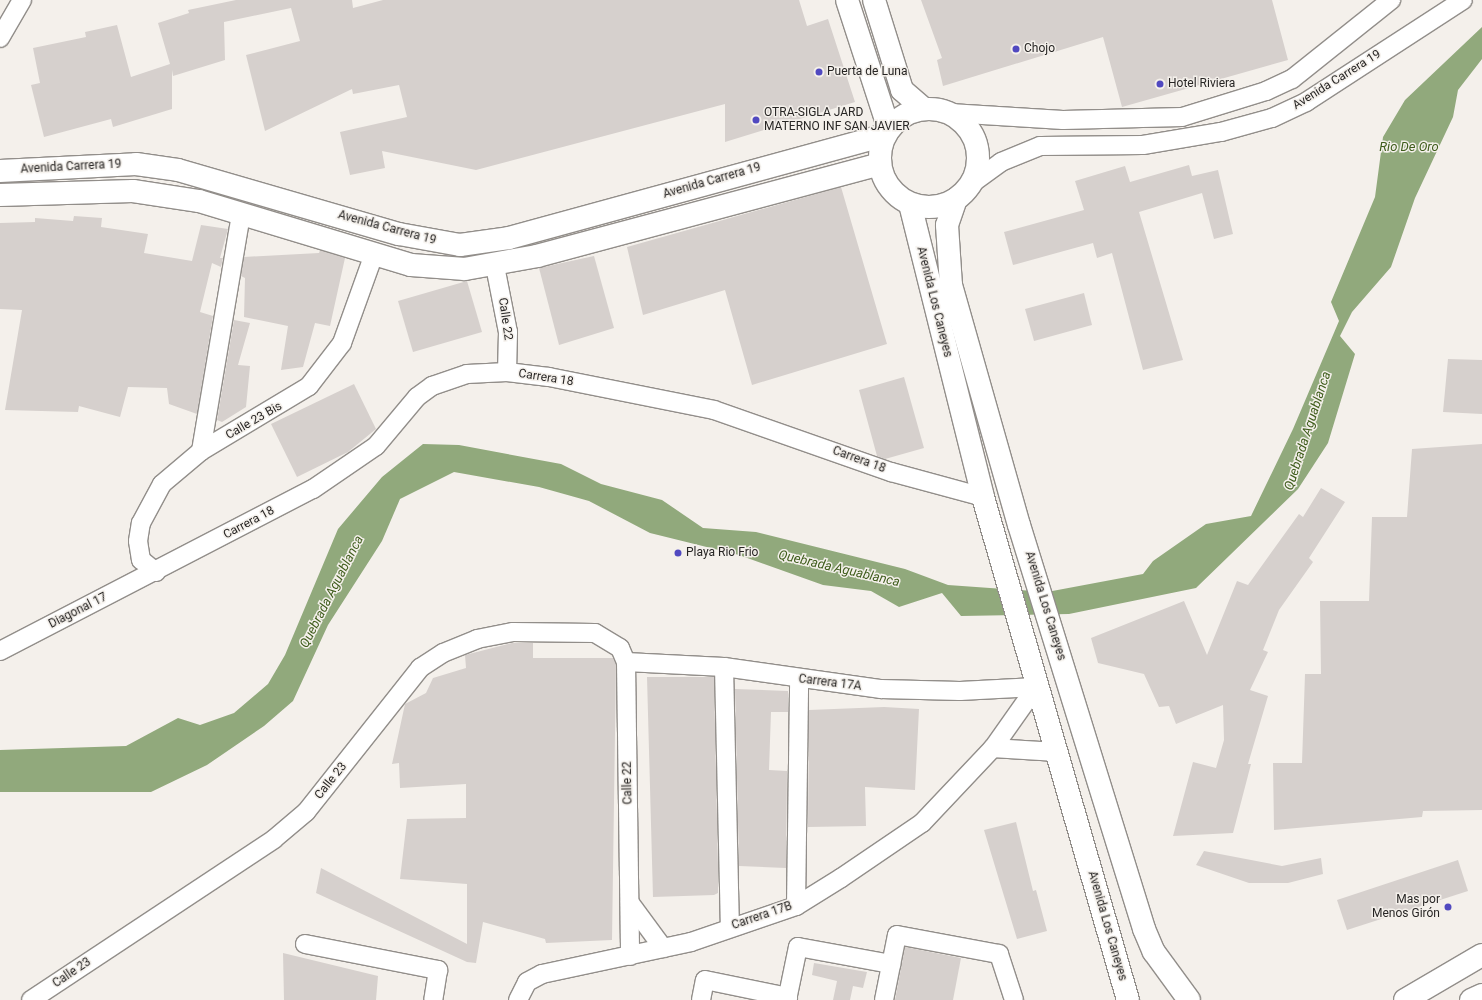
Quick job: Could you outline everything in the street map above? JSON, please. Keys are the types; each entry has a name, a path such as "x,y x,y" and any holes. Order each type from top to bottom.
{"main road":[{"path":"848,0 887,132 880,164 885,181 910,204 934,207 964,191 978,158 976,144 962,121 950,113 923,108 902,90 874,0"},
{"path":"887,132 904,115 923,108"},
{"name":"Avenida Carrera 19","path":"0,171 136,164 178,170 399,234 460,245 509,238 887,132"},
{"name":"Avenida Carrera 19","path":"0,195 133,191 199,200 374,254 438,269 496,266 880,164"},
{"name":"Avenida Los Caneyes","path":"964,191 947,225 951,285 1052,632 1154,952 1189,1000"},
{"name":"Avenida Los Caneyes","path":"910,204 983,497 1022,639 1128,998"},
{"path":"1154,952 1173,1000"},
{"path":"1405,1000 1482,955"},
{"path":"1471,1000 1482,995"}],"street":[{"path":"0,38 22,0"},
{"name":"Avenida Carrera 19","path":"950,113 1056,120 1182,118 1266,91 1292,79 1374,10 1391,0"},
{"name":"Avenida Carrera 19","path":"964,191 1001,162 1040,146 1143,145 1220,132 1272,118 1306,102 1463,0"},
{"path":"201,451 242,214"},
{"name":"Calle 23 Bis","path":"156,572 141,560 138,541 141,523 162,484 201,451 287,402 309,386 326,367 352,320 374,254"},
{"name":"Calle 22","path":"496,266 508,332 507,372"},
{"name":"Carrera 18","path":"156,572 343,470 376,446 432,386 467,374 507,372 714,410 891,472 983,497"},
{"name":"Diagonal 17","path":"0,652 156,572"},
{"name":"Calle 23","path":"31,1000 274,839 306,812 335,778 397,692 420,668 443,652 477,639 513,632 554,630 595,633 611,640 620,648 626,662"},
{"name":"Calle 22","path":"626,662 630,956"},
{"name":"Carrera 17A","path":"626,662 724,667 799,679 881,689 960,691 1036,687"},
{"path":"724,667 730,927"},
{"path":"796,906 799,679"},
{"name":"Carrera 17B","path":"518,1000 527,982 542,974 663,948 796,906 922,823 992,748 1036,687"},
{"path":"992,748 1056,752"},
{"path":"630,903 663,948"},
{"path":"884,1000 897,935 999,954 1014,1000"},
{"path":"305,944 438,970 433,1000"},
{"path":"701,1000 705,980 788,998 798,947 891,964"}],"water":[{"name":"Rio De Oro","path":"1482,27 1482,59 1458,90 1453,117 1415,198 1391,267 1352,312 1340,336 1355,354 1328,443 1298,489 1196,588 1069,614 961,616 942,593 899,607 871,591 823,585 739,555 650,533 589,501 539,487 454,472 400,499 382,541 328,625 293,701 264,726 207,765 151,792 0,792 0,750 126,746 178,718 200,725 234,713 268,684 285,655 338,529 382,477 423,444 459,445 561,464 601,484 662,500 703,528 756,532 905,569 948,585 1047,592 1143,574 1153,561 1206,524 1251,516 1293,429 1339,321 1331,302 1375,197 1383,137 1405,100"}],"building":[{"path":"236,0 352,0 353,8 383,0 799,0 807,26 828,19 855,102 725,142 725,104 476,170 382,151 385,168 350,175 340,132 407,117 399,85 353,94 352,89 265,131 246,55 300,41 291,8 224,22 225,60 173,76 172,70 172,109 113,127 111,119 44,137 31,85 40,83 33,48 86,37 85,32 117,25 131,77 170,64 158,23 189,13 188,10"},
{"path":"921,0 1272,0 1288,60 1122,107 1103,37 943,86 937,60 942,58"},
{"path":"1189,165 1192,176 1218,170 1233,234 1214,239 1202,193 1139,212 1183,360 1143,370 1112,253 1097,258 1093,243 1013,265 1004,232 1084,210 1075,181 1125,166 1130,182"},
{"path":"841,187 887,344 752,385 725,290 643,315 627,247"},
{"path":"74,216 102,218 101,227 148,234 144,253 192,261 201,225 228,229 220,258 223,258 221,267 212,263 200,312 213,316 197,414 169,404 167,388 128,387 120,417 79,406 78,412 5,410 22,310 0,309 0,223 35,222 35,218 73,221"},
{"path":"320,250 345,258 330,326 315,323 303,367 281,370 288,326 244,317 245,278 241,276 244,257 319,253"},
{"path":"594,256 614,328 559,345 539,268"},
{"path":"467,281 482,332 413,352 398,301"},
{"path":"1084,293 1092,325 1034,341 1025,309"},
{"path":"234,320 250,323 238,365 250,366 246,407 222,422 217,420"},
{"path":"1448,359 1482,360 1482,414 1443,412"},
{"path":"904,377 924,448 885,459 877,456 859,390"},
{"path":"354,384 376,429 348,452 297,477 271,424"},
{"path":"1482,444 1482,810 1423,811 1422,817 1274,830 1273,763 1302,763 1305,674 1321,674 1320,601 1369,601 1372,517 1407,517 1412,449"},
{"path":"1321,488 1345,502 1309,558 1313,562 1279,610 1263,650 1268,652 1250,690 1268,696 1248,764 1251,764 1233,833 1173,836 1193,762 1216,768 1224,740 1223,705 1176,724 1169,706 1159,707 1144,674 1098,663 1091,638 1184,601 1207,655 1237,581 1248,585 1299,514 1303,517"},
{"path":"512,643 533,643 533,658 613,658 616,664 612,940 546,943 545,939 483,922 476,963 467,962 316,893 321,868 467,944 467,884 400,879 407,819 466,818 466,784 400,788 399,763 392,764 405,704 426,693 433,678 466,668 465,655"},
{"path":"647,677 714,677 718,893 714,895 653,897"},
{"path":"735,689 788,691 788,712 771,712 769,770 787,771 786,868 739,866"},
{"path":"884,707 919,709 915,790 865,787 866,826 808,827 809,710"},
{"path":"1016,822 1033,891 1036,890 1047,931 1017,939 984,830"},
{"path":"1204,851 1282,866 1321,858 1323,874 1288,883 1249,883 1196,865"},
{"path":"1458,860 1468,891 1347,930 1337,900"},
{"path":"905,947 961,958 953,1000 895,1000"},
{"path":"283,953 378,976 376,1000 284,1000"},
{"path":"814,963 867,972 863,988 853,986 850,1000 833,1000 837,981 812,975"}],"place":[{"name":"Chojo","path":"1016,49"},
{"name":"Puerta de Luna","path":"819,72"},
{"name":"Hotel Riviera","path":"1160,84"},
{"name":"OTRA-SIGLA JARD MATERNO INF SAN JAVIER","path":"756,120"},
{"name":"Playa Rio Frio","path":"678,553"},
{"name":"Mas por Menos Girón","path":"1448,907"}],"water label":[{"name":"Quebrada Aguablanca","path":"1308,431"},
{"name":"Quebrada Aguablanca","path":"839,569"},
{"name":"Quebrada Aguablanca","path":"332,592"}]}
